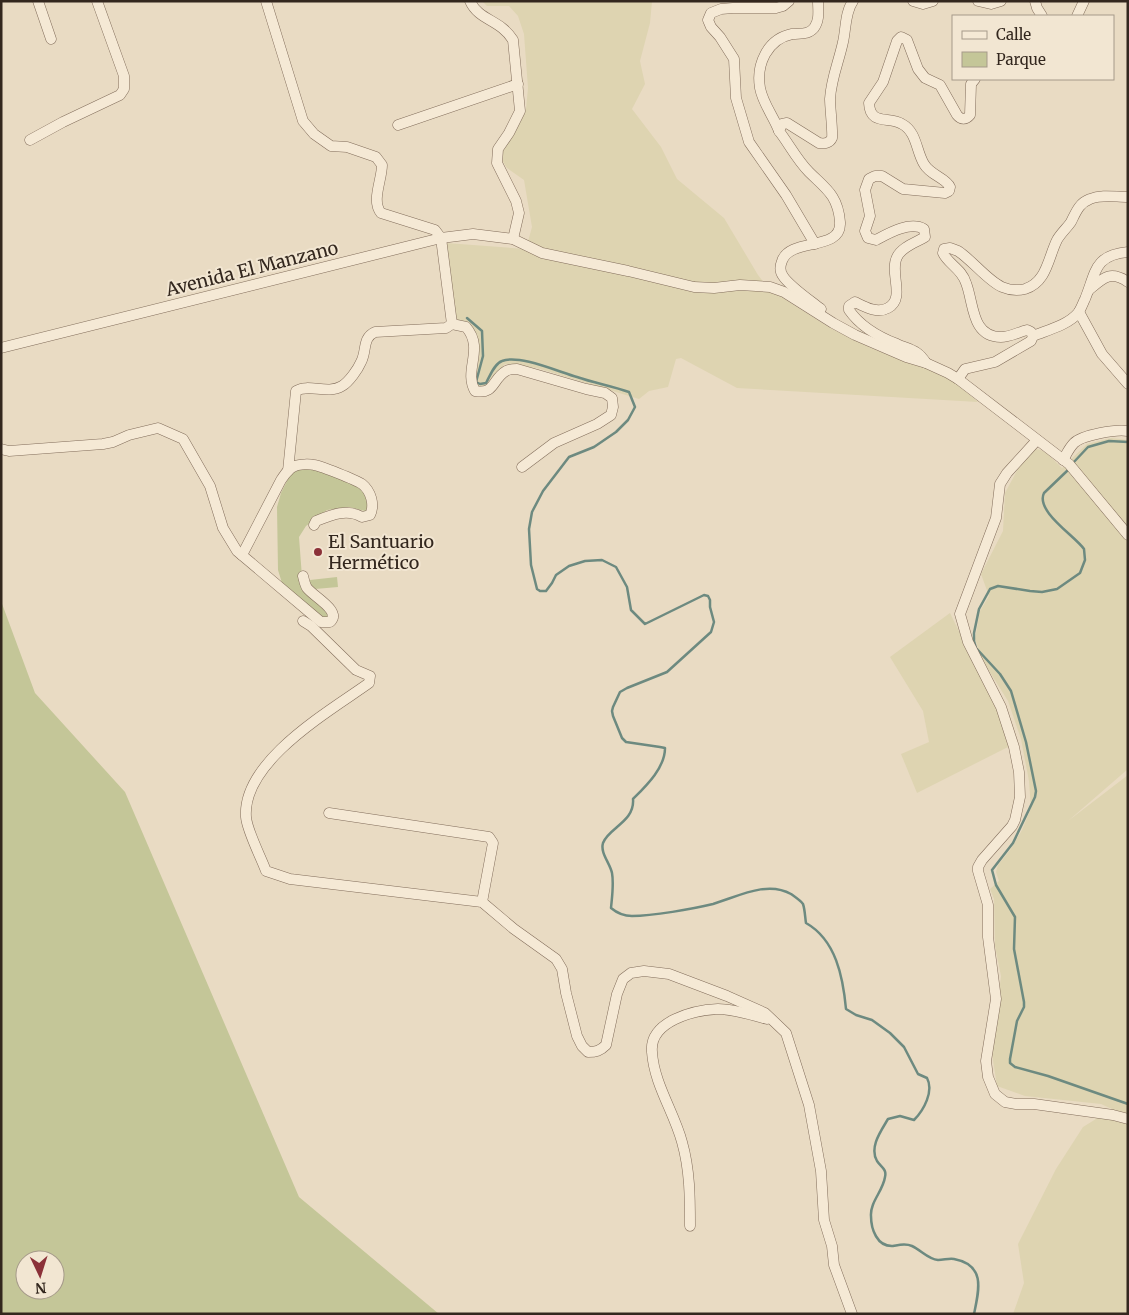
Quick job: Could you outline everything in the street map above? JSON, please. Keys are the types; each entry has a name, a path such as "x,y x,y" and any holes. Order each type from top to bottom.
{"street":[{"path":"38,1 51,39"},
{"path":"30,140 62,122 120,95 124,90 124,76 97,1"},
{"path":"266,1 303,121 314,134 331,146 347,147 376,157 382,165 376,201 380,213 435,230 441,238 452,324"},
{"path":"470,1 474,10 508,31 513,40 520,111 509,133 498,149 497,164 516,200 519,213 513,239"},
{"path":"789,1 783,6 776,8 721,9 711,13 708,20 734,59 736,98 749,142 786,195 815,244"},
{"path":"818,1 818,19 814,27 808,32 778,40 768,49 762,60 760,88 764,101 779,131 809,172 829,190 840,221 838,232 833,238 794,248 787,253 781,265 783,277 825,313 833,323 864,339 906,357 926,363 958,379 1069,464 1128,535"},
{"path":"779,131 782,124 787,123 819,143 824,144 831,140 831,86 843,41 848,12 854,1"},
{"path":"912,1 923,4 932,1"},
{"path":"985,2 1001,1"},
{"path":"1035,1 1041,15"},
{"path":"1077,15 1084,1"},
{"path":"926,363 918,352 878,336 863,325 849,310 850,304 855,302 875,310 883,310 890,306 896,295 894,268 897,256 902,250 925,237 926,234 924,229 917,227 895,230 876,240 868,238 865,231 870,216 865,190 869,179 875,176 882,176 903,189 910,191 945,193 949,191 950,187 926,168 912,134 907,128 896,121 876,118 871,113 869,103 883,82 897,41 901,37 908,40 916,64 922,74 940,86 957,116 961,119 966,119 970,115 971,84 974,80"},
{"path":"398,125 518,84"},
{"path":"1033,336 1027,330 1006,336 995,336 982,329 976,320 966,283 956,266 944,256 943,251 946,248 958,250 1000,286 1011,290 1022,289 1032,286 1040,279 1046,270 1057,240 1070,223 1079,205 1088,199 1098,196 1128,197"},
{"name":"Avenida El Manzano","path":"1,348 441,238 473,234 513,239 542,253 694,287 714,288 740,285 770,287 784,292 833,323"},
{"path":"958,379 965,369 995,362 1031,342 1033,336 1070,320 1079,312 1093,273 1101,261 1114,254 1128,252"},
{"path":"1088,290 1106,277 1118,276 1128,282"},
{"path":"1079,312 1102,354 1128,384"},
{"path":"242,554 288,471 296,391 301,388 331,390 342,386 362,361 365,343 369,334 375,332 446,328 452,324 466,327 474,340 471,384 475,391 483,393 489,390 507,370 517,369 605,393 612,398 613,408 610,415 597,424 554,443 522,467"},
{"path":"1,449 10,451 103,444 114,442 130,434 158,428 170,432 183,439 210,486 223,528 237,551 321,622 330,622 333,620 331,609 306,587 303,576"},
{"path":"1063,460 1077,440 1128,430"},
{"path":"1037,440 1007,473 1000,484 996,518 960,614 968,642 1001,707 1014,747 1019,772 1020,797 1012,826 978,867 979,877 988,906 988,937 996,999 987,1050 988,1077 995,1094 1006,1102 1113,1115 1128,1119"},
{"path":"288,471 296,465 314,464 362,484 369,493 373,502 373,509 370,515 362,517 344,512 316,521 314,525"},
{"path":"303,621 311,626 356,670 370,676 369,682 288,742 256,778 248,799 246,818 266,871 290,879 482,902 514,929 556,958 562,969 566,994 577,1036 582,1046 588,1052 602,1050 606,1045 617,994 623,979 631,973 644,971 669,974 765,1013 786,1033 809,1105 821,1171 824,1220 832,1246 834,1265 852,1314"},
{"path":"329,813 489,837 493,843 482,902"},
{"path":"690,1226 687,1164 682,1142 662,1091 655,1067 652,1042 660,1029 672,1021 705,1010 732,1010 775,1021"}],"shaded area":[{"path":"482,1 652,1 650,23 640,61 645,84 632,109 661,147 677,179 724,218 758,275 769,289 832,329 871,348 945,374 978,402 737,388 681,358 676,359 668,387 649,391 639,399 537,368 505,364 485,388 475,386 478,344 455,321 446,243 526,249 532,227 524,180 507,168 500,153 520,123 526,109 528,88 524,34 518,16 509,6 487,6"},
{"path":"1111,438 1128,440 1128,769 1068,821 1128,775 1128,1314 1013,1314 1024,1283 1018,1244 1056,1169 1083,1127 1112,1109 1101,1104 1025,1096 997,1086 992,1054 1001,976 995,946 994,899 990,889 999,881 996,872 998,865 1022,830 1031,808 1029,781 1021,739 1008,701 981,658 975,639 980,611 989,596 981,574 1003,531 1005,493 1020,465 1031,452 1035,449 1041,450 1048,454 1062,468 1087,444"},
{"path":"950,613 1000,715 1010,746 917,793 901,754 929,742 923,711 890,657"}],"green space":[{"path":"314,468 361,487 366,491 369,512 349,507 327,510 306,526 299,537 302,577 329,615 322,618 282,583 278,570 277,507 281,493 291,473"},
{"path":"337,577 338,587 315,589 310,584 310,580"},
{"path":"1,601 35,693 125,792 299,1197 439,1314 1,1314"}],"waterway":[{"path":"467,318 482,331 483,356 476,382 480,384 486,383 494,367 502,361 509,359 518,360 539,364 629,392 635,407 628,420 616,432 594,447 569,457 543,491 532,512 529,529 531,565 537,589 546,591 556,575 569,566 585,561 602,560 616,567 627,587 631,610 645,624 704,595 708,596 710,600 714,622 711,632 667,672 620,692 613,707 613,716 622,738 626,742 665,748 662,763 649,782 633,799 630,813 603,843 604,854 613,877 611,908 618,913 626,915 651,915 713,904 762,889 782,890 791,894 803,904 806,923 824,939 836,960 843,984 846,1009 856,1015 872,1020 890,1033 904,1047 918,1074 927,1078 929,1083 927,1100 914,1120 900,1116 888,1119 877,1139 874,1150 875,1156 885,1174 884,1182 871,1211 871,1221 876,1236 887,1246 909,1245 934,1259 954,1259 964,1262 971,1267 976,1273 978,1280 974,1314"},
{"path":"1073,463 1088,447 1109,441 1128,442"},
{"path":"1068,470 1044,493 1043,500 1045,508 1050,515 1084,549 1085,560 1080,573 1057,589 1042,592 998,586 990,589 979,609 974,633 976,648 1000,674 1011,691 1026,742 1036,791 1035,797 1013,843 992,870 996,885 1015,917 1014,949 1024,1002 1024,1007 1017,1021 1010,1063 1015,1067 1048,1076 1128,1104"}],"place":[{"name":"El Santuario Hermético","path":"318,552"}]}
